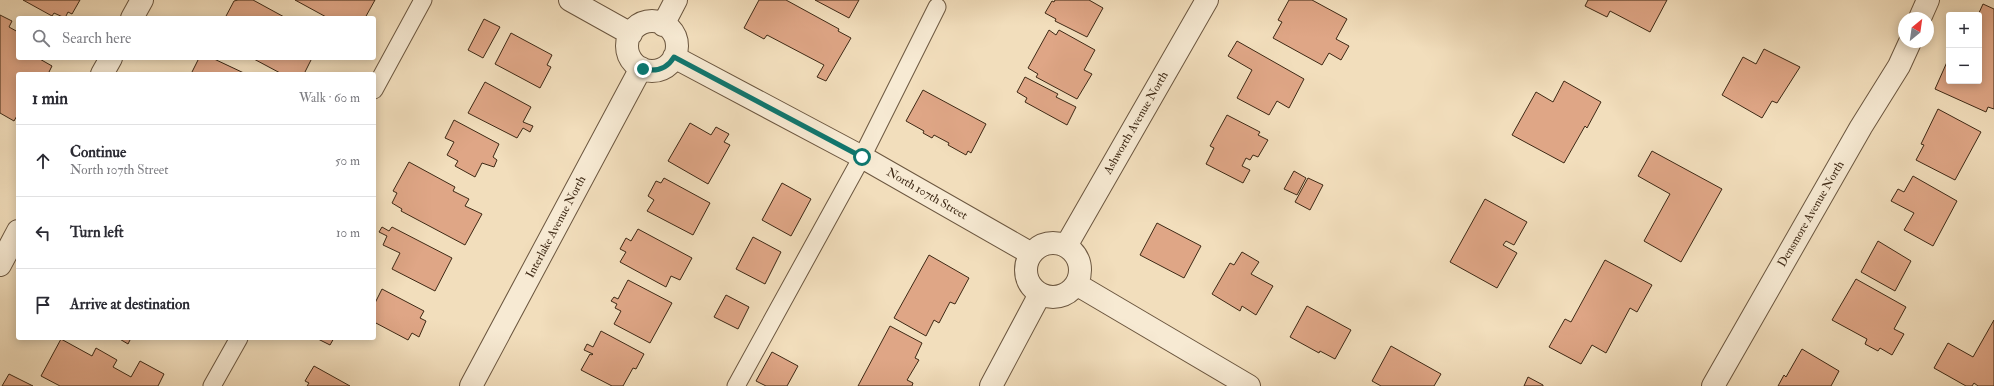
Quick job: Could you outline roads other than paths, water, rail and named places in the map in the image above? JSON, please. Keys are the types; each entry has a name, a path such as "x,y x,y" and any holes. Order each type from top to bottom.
{"street":[{"path":"133,16 142,0"},
{"path":"570,0 631,34"},
{"path":"663,25 676,0"},
{"name":"Ashworth Avenue North","path":"1066,246 1206,0"},
{"path":"1923,12 1928,0"},
{"path":"659,22 663,25 672,31 675,38 677,46 674,57 667,66 660,70 651,71 641,68 630,58 628,50 631,34 644,23 659,22"},
{"name":"Densmore Avenue North","path":"1713,386 1861,127 1899,66 1907,48"},
{"name":"North 107th Street","path":"674,57 862,157 1030,253"},
{"path":"103,72 110,60"},
{"name":"Interlake Avenue North","path":"471,386 641,68"},
{"path":"0,265 16,235"},
{"path":"1054,242 1066,246 1076,255 1079,263 1080,272 1076,284 1067,293 1059,296 1050,297 1040,294 1033,288 1026,276 1026,262 1030,253 1037,247 1046,243 1054,242"},
{"path":"1076,284 1249,386"},
{"path":"991,386 1040,294"}],"lane":[{"path":"376,86 423,0"},
{"path":"736,386 862,157 937,7"},
{"path":"212,386 238,340"}]}
